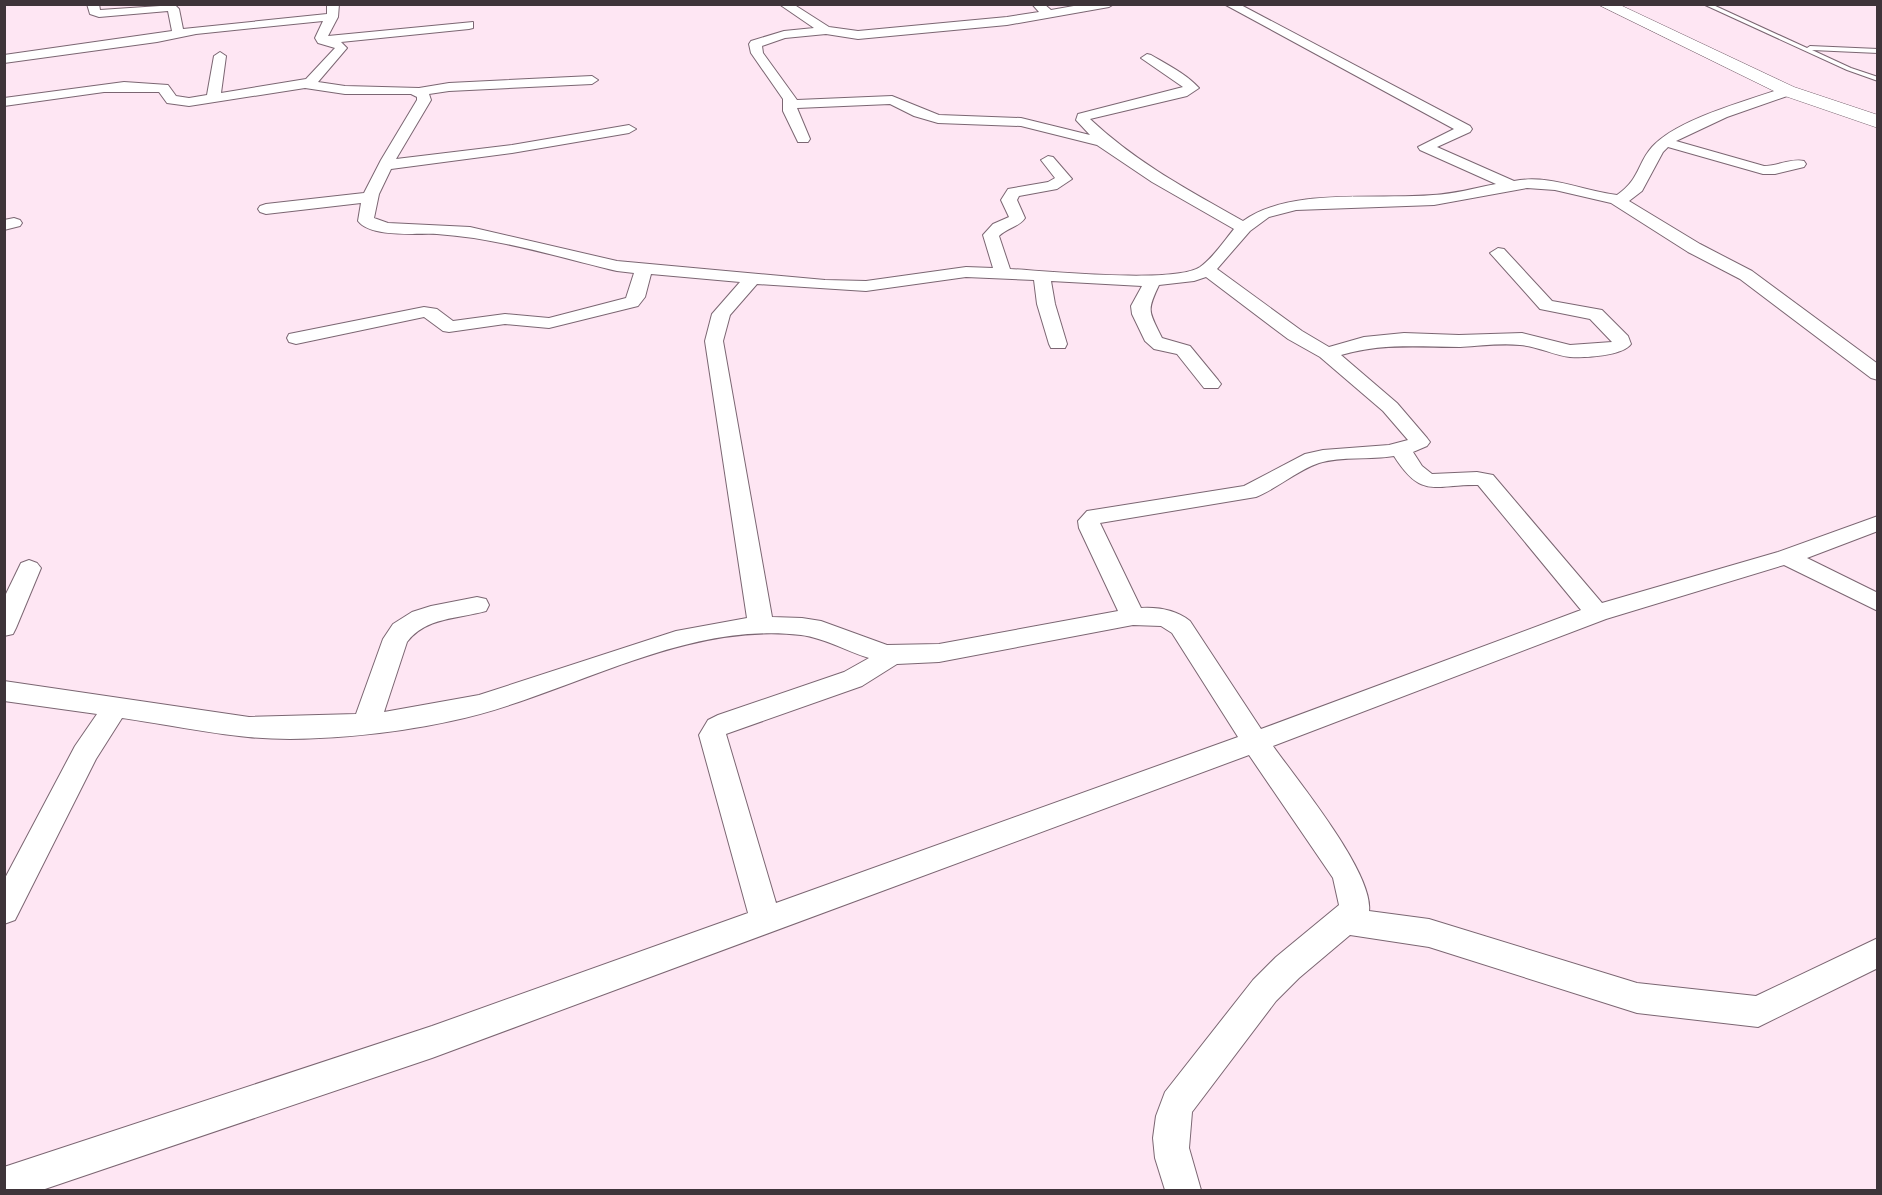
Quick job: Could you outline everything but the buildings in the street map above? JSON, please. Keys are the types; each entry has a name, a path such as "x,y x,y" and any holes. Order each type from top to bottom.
{"street":[{"path":"93,4 94,12 99,15 145,7 173,9 178,34"},
{"path":"784,4 826,30"},
{"path":"1037,4 1048,14"},
{"path":"802,139 790,111 790,99 754,48 755,44 784,35 826,30 858,35 882,34 1007,21 1109,4"},
{"path":"1229,4 1465,129 1425,147 1511,185"},
{"path":"1604,4 1788,91 1878,122"},
{"path":"4,59 157,39 334,8"},
{"path":"322,40 323,32 334,8"},
{"path":"322,40 469,25"},
{"path":"4,102 96,90 147,87 163,88 172,100 179,102 213,99 305,84 311,82 341,48 339,45 322,40"},
{"path":"213,99 220,56"},
{"path":"1147,58 1192,88 1182,93 1093,112 1083,117 1083,120 1109,144 1157,179 1244,228"},
{"path":"305,84 345,90 405,89 420,92 449,87 592,80"},
{"path":"1616,200 1627,196 1637,188 1658,150 1674,135 1713,117 1788,91"},
{"path":"420,92 424,100 370,197 366,221 378,227 456,230 584,260 644,269 847,287 883,284 953,272 1153,281 1194,276 1208,270 1244,228 1263,214 1295,205 1434,200 1511,185 1555,185 1616,200 1701,252 1741,271 1878,374"},
{"path":"790,104 892,100 938,119 1021,122 1109,144"},
{"path":"386,165 502,150 629,129"},
{"path":"1665,142 1763,170 1775,170 1799,164"},
{"path":"1004,274 991,235 993,230 1017,218 1009,200 1013,192 1052,186 1064,179 1048,160"},
{"path":"266,209 370,197"},
{"path":"1327,353 1364,343 1404,339 1459,341 1522,339 1570,351 1613,348 1622,344 1621,340 1596,314 1546,305 1498,253"},
{"path":"296,338 424,312 432,313 449,327 505,319 549,323 632,302 636,297 644,269"},
{"path":"1132,616 1090,528 1089,521 1095,516 1259,489 1309,458 1400,449 1419,442 1390,407 1327,353 1295,335 1208,270"},
{"path":"1042,276 1046,304 1058,344"},
{"path":"753,278 721,314 714,341 761,626"},
{"path":"1153,281 1140,306 1141,314 1154,341 1183,350 1211,384"},
{"path":"1400,449 1420,476 1426,480 1435,481 1470,476 1485,480 1597,613"},
{"path":"4,1185 432,1042 1255,742 1597,613 1786,557 1878,523"},
{"path":"1786,557 1878,603"},
{"path":"4,628 29,568"},
{"path":"368,722 395,639 402,628 432,615 477,604"},
{"path":"4,692 249,727 288,728 431,715 480,705 629,653 711,633 761,626 786,625 820,630 880,652 907,657 939,653 1132,616 1165,617 1174,620 1181,627 1255,742 1346,873 1353,892 1354,909 1346,921 1281,973 1257,997 1177,1104 1172,1121 1170,1148 1183,1191"},
{"path":"766,921 712,735 717,727 727,722 853,679 893,654"},
{"path":"4,911 85,753 114,708"},
{"path":"1346,921 1429,933 1637,998 1758,1011 1878,952"}],"lane":[{"path":"1705,4 1878,79"},
{"path":"1802,48 1878,51"}]}
